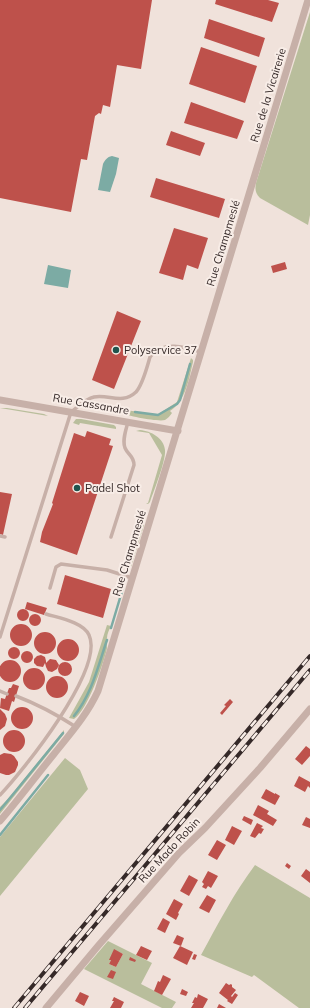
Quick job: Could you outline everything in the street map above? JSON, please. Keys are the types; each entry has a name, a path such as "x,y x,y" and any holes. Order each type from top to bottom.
{"street":[{"name":"Rue de la Vicairerie","path":"248,197 308,0"},
{"name":"Rue Champmeslé","path":"0,821 76,727 88,710 98,691 248,197"},
{"name":"Rue Cassandre","path":"0,400 178,431"},
{"name":"Rue Mado Robin","path":"46,1008 179,853 205,828 310,709"}],"lane":[{"path":"0,637 71,412 83,402 95,397 120,399 136,392 150,357 159,349 175,346 202,352"},
{"path":"111,537 134,465 133,460 124,447 124,436 128,422"},
{"path":"50,588 56,567 61,564 107,570 133,578"},
{"path":"0,795 32,757 60,717 75,692 90,654 90,640 86,631 67,620 46,614"},
{"path":"0,691 7,694"},
{"path":"16,696 35,704 76,727"}],"green space":[{"path":"310,12 310,215 308,225 260,198 256,193 256,183"},
{"path":"191,358 193,362 186,389 180,401 170,411 172,413 165,420 136,417 121,413 120,409 157,415 177,402"},
{"path":"0,408 44,414 48,416"},
{"path":"76,419 114,425 116,429 80,423 79,425 73,423"},
{"path":"140,430 148,432 160,439 165,450 162,468 148,504 146,504 148,503 162,455 149,433 136,431"},
{"path":"141,522 143,523 144,525 131,567 129,569 127,568 142,523"},
{"path":"107,625 111,626 107,635 107,648 94,686 79,714 74,719 69,718 89,682"},
{"path":"64,730 64,734 0,814 0,807"},
{"path":"65,758 80,770 88,789 0,896 0,837"},
{"path":"255,865 310,898 310,1008 299,1008 254,975 252,977 201,955 233,898"},
{"path":"108,941 152,963 141,984 176,1002 172,1008 162,1008 84,969","holes":["114,950 123,954 116,967 109,964"]}],"water":[{"path":"112,156 119,158 110,192 98,190 103,164 106,159"},
{"path":"48,265 71,270 68,288 44,284"}],"building":[{"path":"0,0 152,0 141,69 117,65 110,107 103,105 101,114 99,113 95,116 87,160 81,159 71,212 0,198"},
{"path":"216,0 268,0 279,3 272,22 215,4"},
{"path":"209,19 265,38 259,57 204,38"},
{"path":"201,47 257,66 245,103 189,84"},
{"path":"191,102 244,121 237,139 184,123"},
{"path":"171,131 205,143 200,156 166,145"},
{"path":"156,178 225,199 219,218 150,197"},
{"path":"174,228 208,238 198,269 187,265 183,280 159,273"},
{"path":"285,262 287,269 273,273 271,266"},
{"name":"Polyservice 37","path":"117,311 141,321 114,389 92,380"},
{"name":"Padel Shot","path":"87,431 111,439 109,445 113,446 77,555 40,542 74,433 85,437"},
{"path":"0,492 12,494 3,535 0,534"},
{"path":"65,575 111,589 103,618 57,604"},
{"path":"27,602 47,608 44,615 25,609"},
{"path":"23,609 27,611 29,615 27,619 23,621 19,619 17,615 19,611"},
{"path":"35,614 39,616 41,620 39,624 35,626 31,624 29,620 31,616"},
{"path":"21,624 29,627 32,635 29,643 21,646 13,643 10,635 13,627"},
{"path":"45,632 53,635 56,643 53,651 45,654 37,651 34,643 37,635"},
{"path":"68,639 76,642 79,650 76,658 68,661 60,658 57,650 60,642"},
{"path":"16,647 19,648 19,658 12,659 9,658 8,651 9,648"},
{"path":"25,651 29,651 33,657 29,663 25,663 21,659 21,655"},
{"path":"41,655 45,657 46,663 50,659 56,660 59,665 57,669 52,672 48,671 45,663 43,667 37,666 34,663 34,659"},
{"path":"10,660 18,663 21,671 18,679 10,682 2,679 -1,671 2,663"},
{"path":"65,662 70,664 72,669 70,674 65,676 60,674 58,669 60,664"},
{"path":"34,668 42,671 45,679 42,687 34,690 26,687 23,679 26,671"},
{"path":"57,676 65,679 68,687 65,695 57,698 49,695 46,687 49,679"},
{"path":"13,684 19,686 14,702 12,701 9,711 0,708 1,698 5,699 9,688 11,688"},
{"path":"230,699 233,702 222,715 220,713 226,706 224,705"},
{"path":"22,707 30,710 33,718 30,726 22,729 14,726 11,718 14,710"},
{"path":"0,709 5,714 7,719 5,726 0,730"},
{"path":"14,730 22,733 25,741 22,749 14,752 6,749 3,741 6,733"},
{"path":"306,746 310,749 310,756 302,765 295,759"},
{"path":"4,753 11,754 18,762 15,772 9,775 0,773 0,755"},
{"path":"299,776 310,782 310,788 308,786 305,792 294,786"},
{"path":"266,789 280,796 275,805 261,798"},
{"path":"258,805 269,811 267,814 277,820 273,826 253,815"},
{"path":"244,816 253,820 251,825 242,820"},
{"path":"306,817 310,819 310,828 302,825"},
{"path":"257,823 263,826 261,828 264,829 261,834 259,833 255,838 250,836"},
{"path":"232,826 242,831 234,845 225,840"},
{"path":"217,840 226,845 217,860 208,855"},
{"path":"287,863 291,866 289,869 285,866"},
{"path":"306,869 310,872 310,883 301,876"},
{"path":"208,871 218,876 211,888 208,886 206,889 202,887 204,884 202,882"},
{"path":"189,875 198,880 189,896 180,891"},
{"path":"207,895 216,900 209,913 199,908"},
{"path":"174,899 183,904 176,920 166,914"},
{"path":"163,918 170,922 165,933 157,929"},
{"path":"177,935 184,938 181,946 173,943"},
{"path":"141,946 152,951 147,960 136,955"},
{"path":"180,946 193,952 187,965 173,958"},
{"path":"114,949 123,954 116,967 109,964 111,960 109,960"},
{"path":"194,954 197,955 195,960 192,959"},
{"path":"130,957 136,960 135,962 129,960"},
{"path":"111,970 116,972 113,979 107,977"},
{"path":"163,975 171,979 162,995 154,991 158,981 160,982"},
{"path":"226,983 229,985 231,984 236,990 231,996 232,997 235,993 238,995 232,1004 219,993"},
{"path":"182,989 188,992 186,996 180,994"},
{"path":"80,992 89,996 84,1006 75,1001"},
{"path":"198,994 208,999 203,1008 191,1008 195,997 197,998"},
{"path":"114,997 124,1002 121,1008 110,1008 114,1001 112,1001"},
{"path":"219,1004 226,1008 217,1008"}],"waterway":[{"path":"135,412 158,415 177,404 180,400 190,364"},
{"path":"111,628 123,588"},
{"path":"74,716 90,689 107,640"},
{"path":"0,810 63,733"},
{"path":"0,835 48,775"}],"railway":[{"path":"14,1008 310,656"},
{"path":"25,1008 310,670"}],"place":[{"name":"Polyservice 37","path":"116,350"},
{"name":"Padel Shot","path":"77,488"}]}
